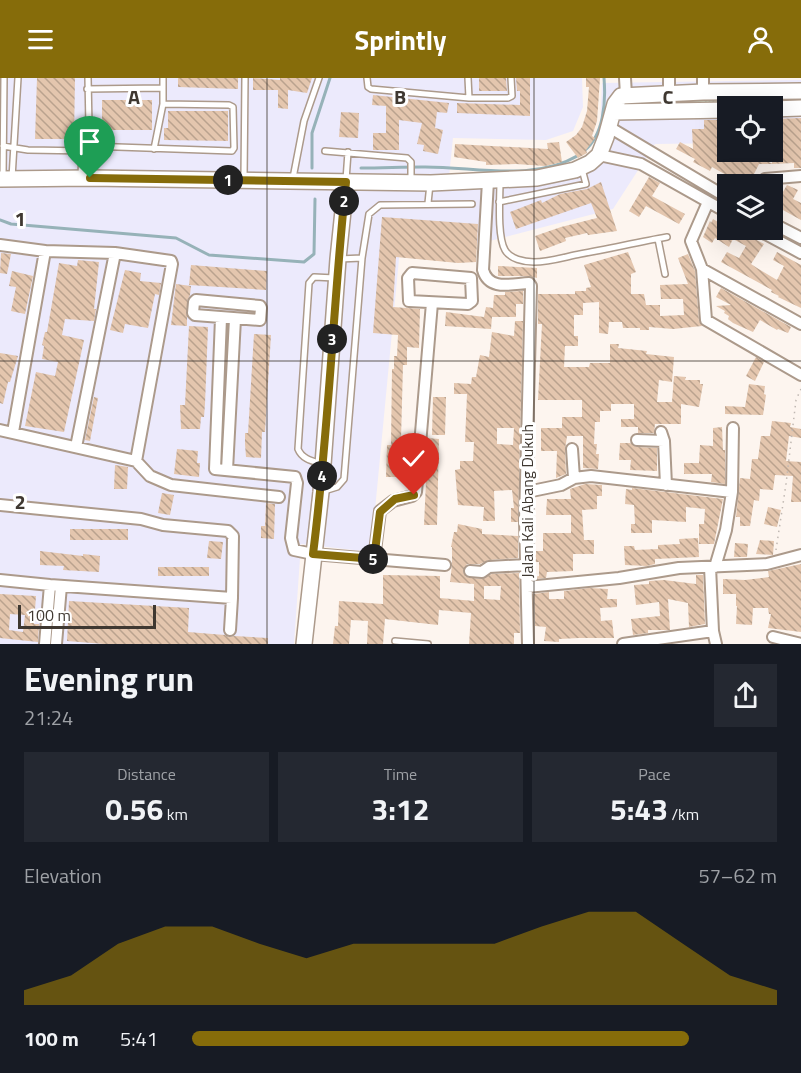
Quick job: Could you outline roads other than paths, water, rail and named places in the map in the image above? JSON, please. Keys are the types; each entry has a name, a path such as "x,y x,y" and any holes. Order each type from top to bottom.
{"street":[{"path":"625,78 626,95"},
{"path":"6,174 244,175 296,181 325,181 346,176 411,177 431,183 494,181 565,174 582,167 598,155 617,100 626,95 669,85 801,91"},
{"path":"783,109 801,108"},
{"path":"611,119 717,111"},
{"path":"611,119 649,153 717,192"},
{"path":"641,164 649,153"},
{"path":"598,155 641,164 717,207"},
{"path":"304,644 321,492 336,278 346,176"},
{"path":"783,178 801,176"},
{"name":"Jalan Kali Abang Dukuh","path":"494,181 484,277 493,284 529,283 531,286 527,587 605,580 679,568 774,563 801,555"},
{"path":"708,202 691,241 702,269 705,318 708,323 801,375"},
{"path":"783,229 801,238"},
{"path":"777,240 801,253"},
{"path":"0,245 45,251 115,253 168,259 172,264 136,461"},
{"path":"13,432 45,251"},
{"path":"76,447 115,253"},
{"path":"702,269 801,324"},
{"path":"411,274 472,279 470,303 432,303 408,300 408,278 411,274"},
{"path":"196,300 261,308 259,321 235,320 194,315 194,302 196,300"},
{"path":"374,559 380,512 393,501 412,496 416,492 432,303"},
{"path":"220,318 214,467 295,477 297,483 291,545 294,550 313,554 444,565"},
{"path":"227,470 235,320"},
{"path":"716,644 713,631 712,567 726,530 732,492 733,428"},
{"path":"0,430 136,461 150,476 171,485 279,497"},
{"path":"638,440 663,436 666,485"},
{"path":"572,449 574,478"},
{"path":"527,492 561,485 574,478 591,476 732,492"},
{"path":"0,505 141,519 164,525 232,533 234,539 230,630"},
{"path":"470,571 482,572 489,567 526,565"},
{"path":"0,580 55,586 232,597"},
{"path":"45,644 47,619 55,586"},
{"path":"55,586 58,620 56,644"},
{"path":"527,587 528,644"},
{"path":"47,619 58,620"},
{"path":"623,644 713,631"},
{"path":"773,637 801,644"}],"lane":[{"path":"4,78 3,158 6,174"},
{"path":"6,174 12,158 18,78"},
{"path":"86,173 90,160 88,78"},
{"path":"154,149 163,104 163,78"},
{"path":"244,175 245,78"},
{"path":"296,181 304,121 319,78"},
{"path":"367,78 368,87 371,89 469,98 510,98 511,78"},
{"path":"468,78 469,98"},
{"path":"87,88 163,88"},
{"path":"3,146 28,150 82,151 89,148 230,152 234,148 234,109 232,105 163,104"},
{"path":"82,151 86,173"},
{"path":"325,151 407,158 411,162 411,177"},
{"path":"346,176 348,152"},
{"path":"500,202 586,184 582,167"},
{"path":"494,181 500,202 503,246 512,257 524,261 534,262 565,257 667,237"},
{"path":"428,203 431,183"},
{"path":"321,492 337,487 344,479 362,258 369,214 380,205 472,204"},
{"path":"658,239 665,274"},
{"path":"338,259 362,258"},
{"path":"323,465 306,459 298,449 309,283 314,277 336,278"},
{"path":"395,641 428,644"}],"waterway":[{"path":"312,168 312,133 330,78"},
{"path":"584,151 591,144 600,127 605,97 604,78"},
{"path":"361,168 441,167 522,171 561,164 579,155"},
{"path":"0,220 11,224 176,238 209,255 304,262 314,254 315,199"}]}
